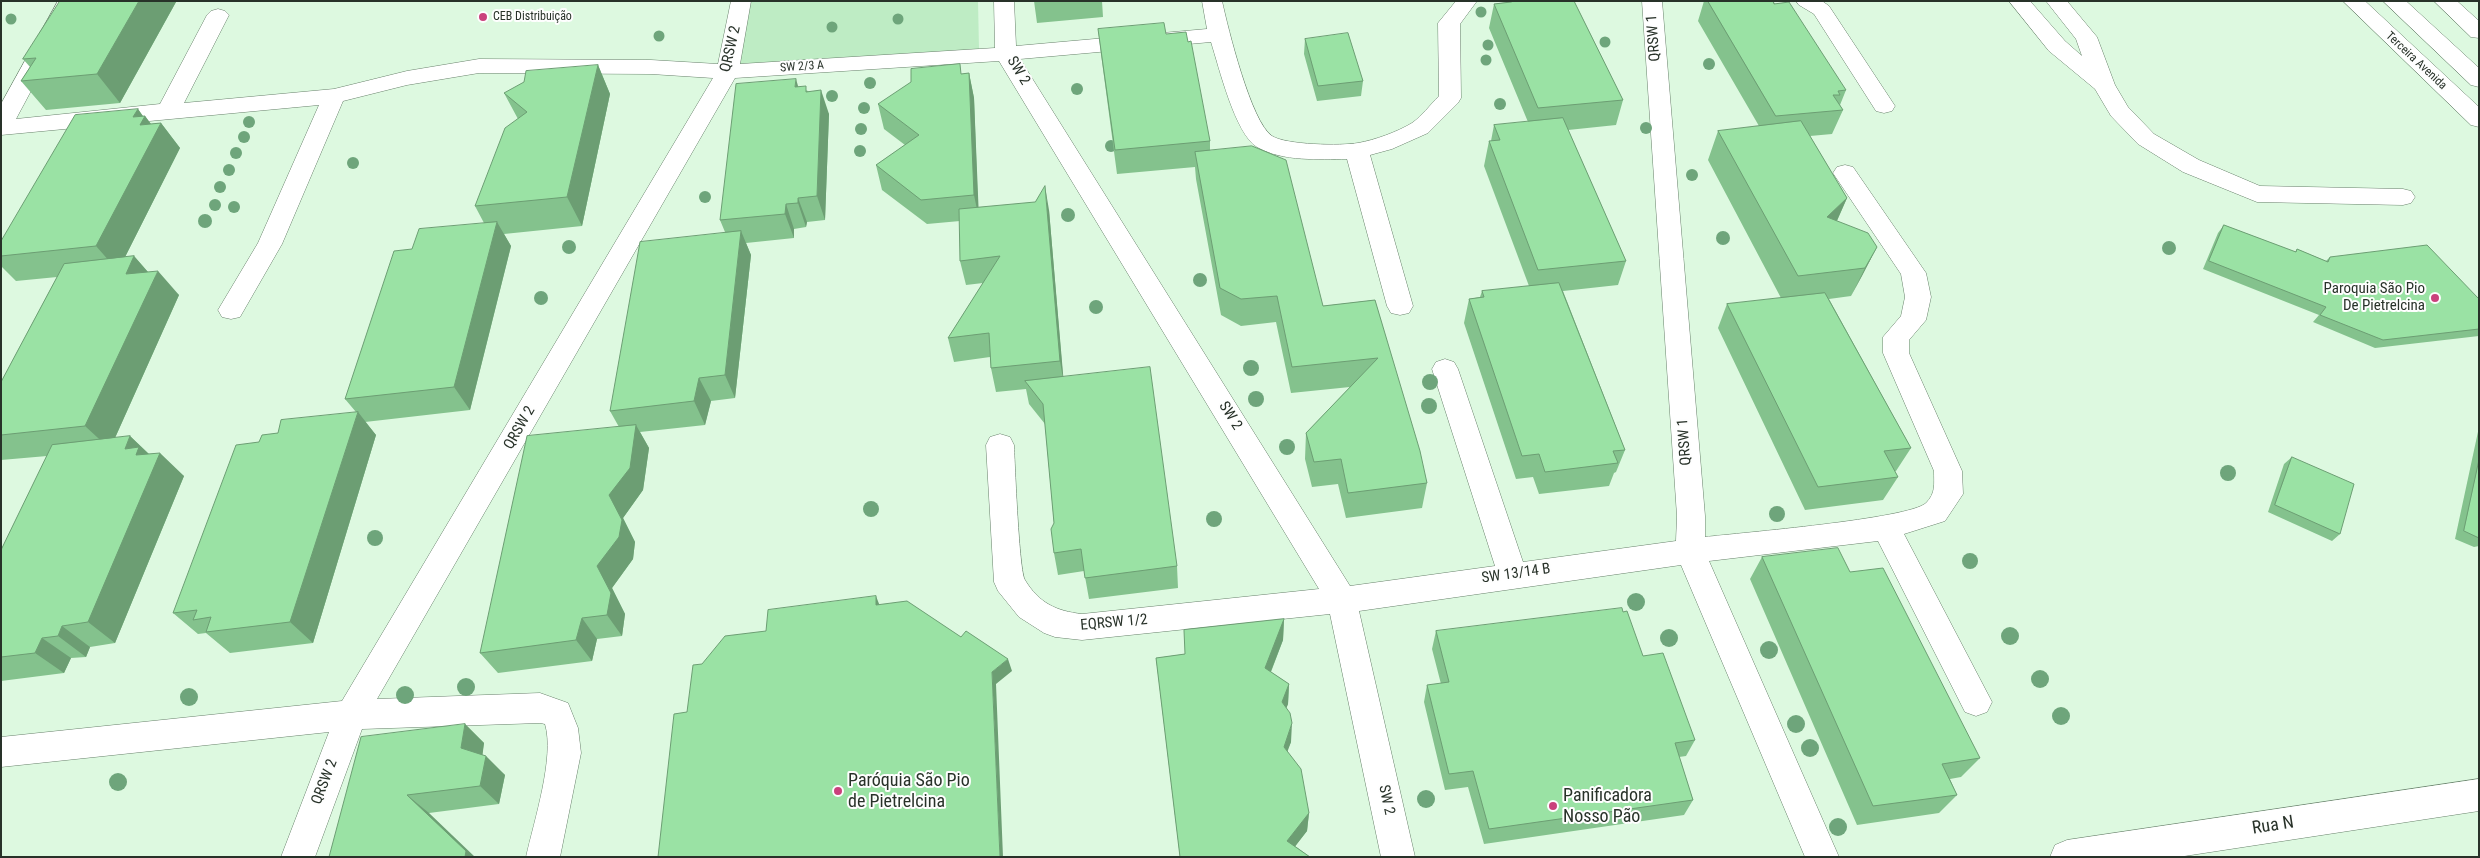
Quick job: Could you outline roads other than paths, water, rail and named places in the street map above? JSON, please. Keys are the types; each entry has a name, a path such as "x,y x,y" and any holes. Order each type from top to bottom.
{"street":[{"path":"1,126 69,1"},
{"name":"QRSW 2","path":"298,857 351,716 728,72 741,1"},
{"name":"SW 2","path":"1004,1 1006,54 1342,600 1398,857"},
{"path":"1212,1 1219,35 1249,123 1264,141 1296,151 1357,151 1384,144 1420,128 1450,98 1450,23 1467,1"},
{"name":"QRSW 1","path":"1652,1 1691,516 1690,551 1822,857"},
{"path":"1806,1 1822,10 1884,106"},
{"path":"2018,1 2056,46 2104,85"},
{"path":"2056,1 2086,37 2104,85 2119,111 2146,139 2191,166 2257,194 2403,197"},
{"name":"Terceira Avenida","path":"2353,1 2479,120"},
{"name":"Terceira Avenida","path":"2393,1 2479,80"},
{"path":"2444,1 2479,32"},
{"path":"168,111 218,15"},
{"name":"SW 2/3 A","path":"1,126 168,111 298,102 334,96 407,78 464,68 529,66 651,67 728,72 1006,54 1219,35"},
{"path":"231,310 270,244 334,96"},
{"path":"1357,151 1400,306"},
{"name":"SW 13/14 B","path":"1342,600 1513,574 1886,528 1935,514 1949,494 1948,471 1896,353 1896,337 1913,320 1918,297 1912,273 1845,173"},
{"path":"1445,369 1513,574"},
{"name":"EQRSW 1/2","path":"1000,445 1009,582 1030,608 1056,624 1082,627 1342,600"},
{"path":"1886,528 1976,702"},
{"path":"1,752 351,716 540,708 557,713 562,728 564,754 543,857"},
{"name":"Rua N","path":"2067,857 2479,795"}],"place":[{"name":"CEB Distribuição","path":"483,17"},
{"name":"Paroquia São Pio De Pietrelcina","path":"2435,298"},
{"name":"Paróquia São Pio de Pietrelcina","path":"838,791"},
{"name":"Panificadora Nosso Pão","path":"1553,806"}]}
